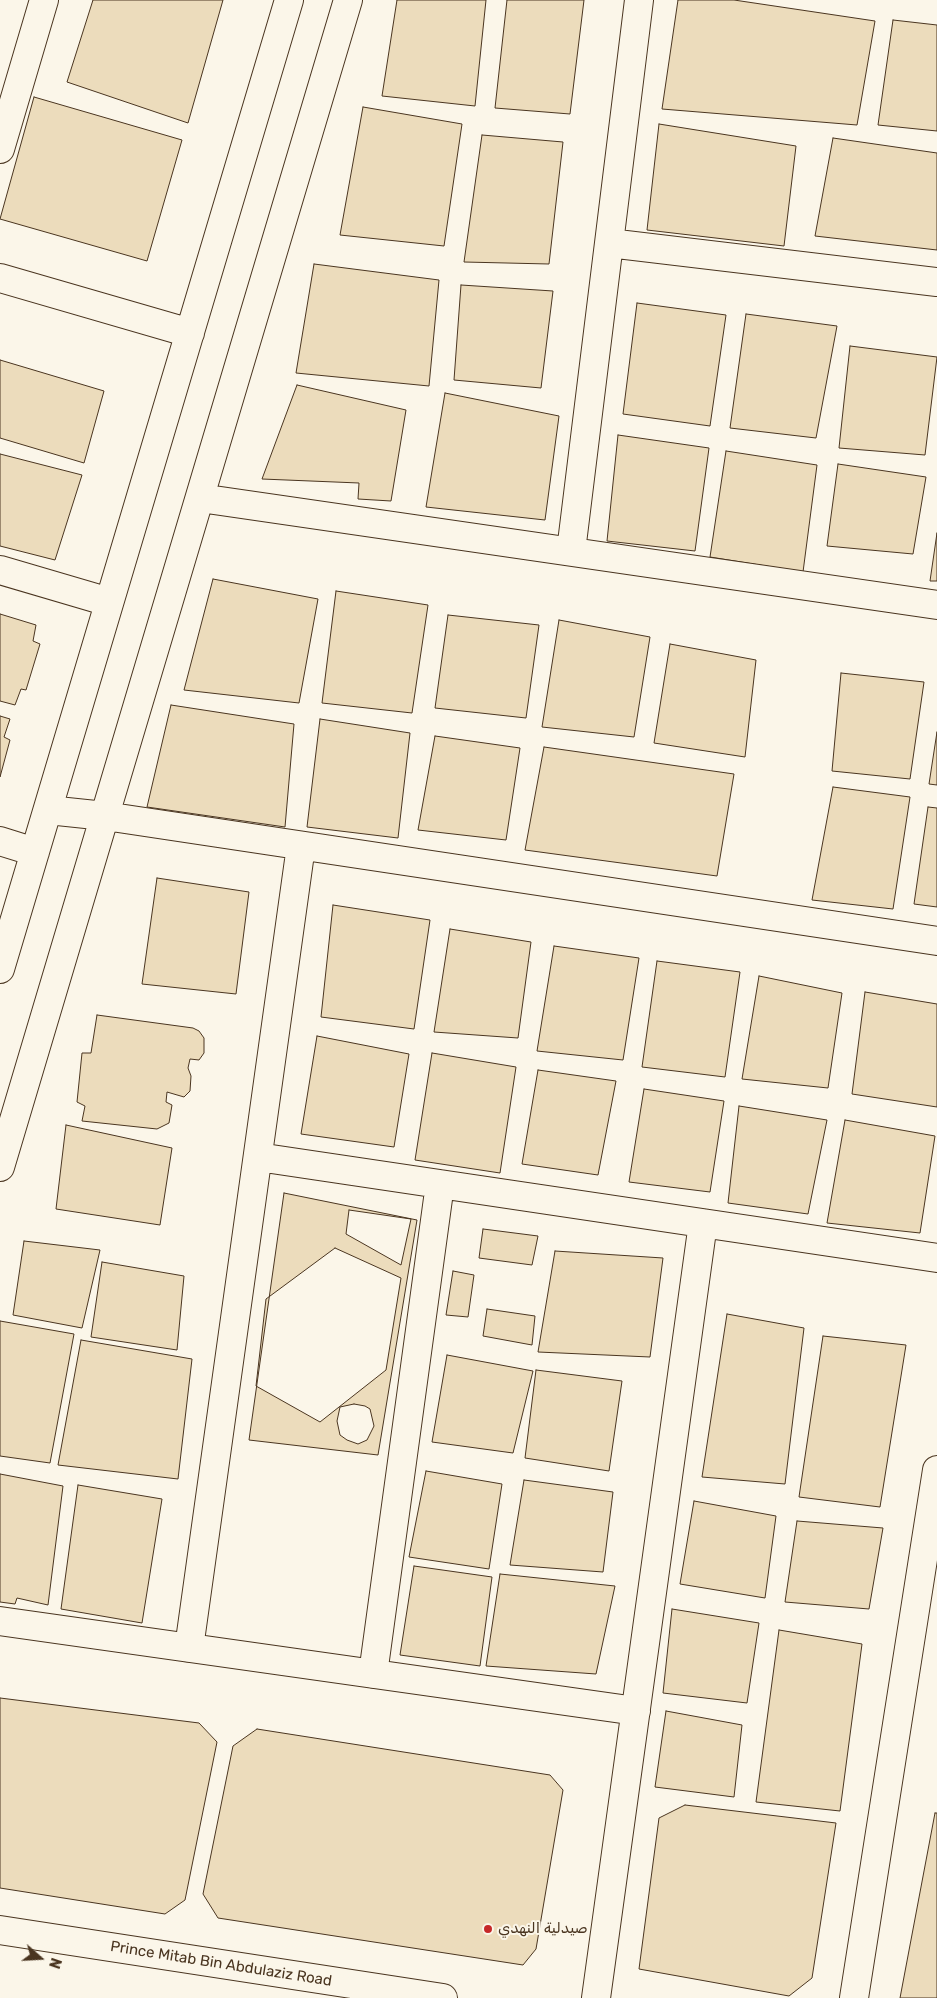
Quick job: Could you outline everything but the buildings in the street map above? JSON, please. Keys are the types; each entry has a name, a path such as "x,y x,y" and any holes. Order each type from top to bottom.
{"street":[{"path":"0,149 44,0"},
{"path":"0,969 289,0"},
{"path":"0,1167 348,0"},
{"path":"571,552 638,0"},
{"path":"609,243 937,282"},
{"path":"0,278 190,333"},
{"path":"200,498 937,605"},
{"path":"0,570 109,602"},
{"path":"48,810 105,816 937,941"},
{"path":"0,842 35,852"},
{"path":"189,1648 301,846"},
{"path":"258,1156 937,1258"},
{"path":"374,1674 440,1184"},
{"path":"596,1998 703,1223"},
{"path":"854,1998 932,1537 937,1470"},
{"path":"0,1620 636,1711"},
{"name":"Prince Mitab Bin Abdulaziz Road","path":"0,1930 443,1998"}],"place":[{"name":"صيدلية النهدي","path":"488,1929"}]}
